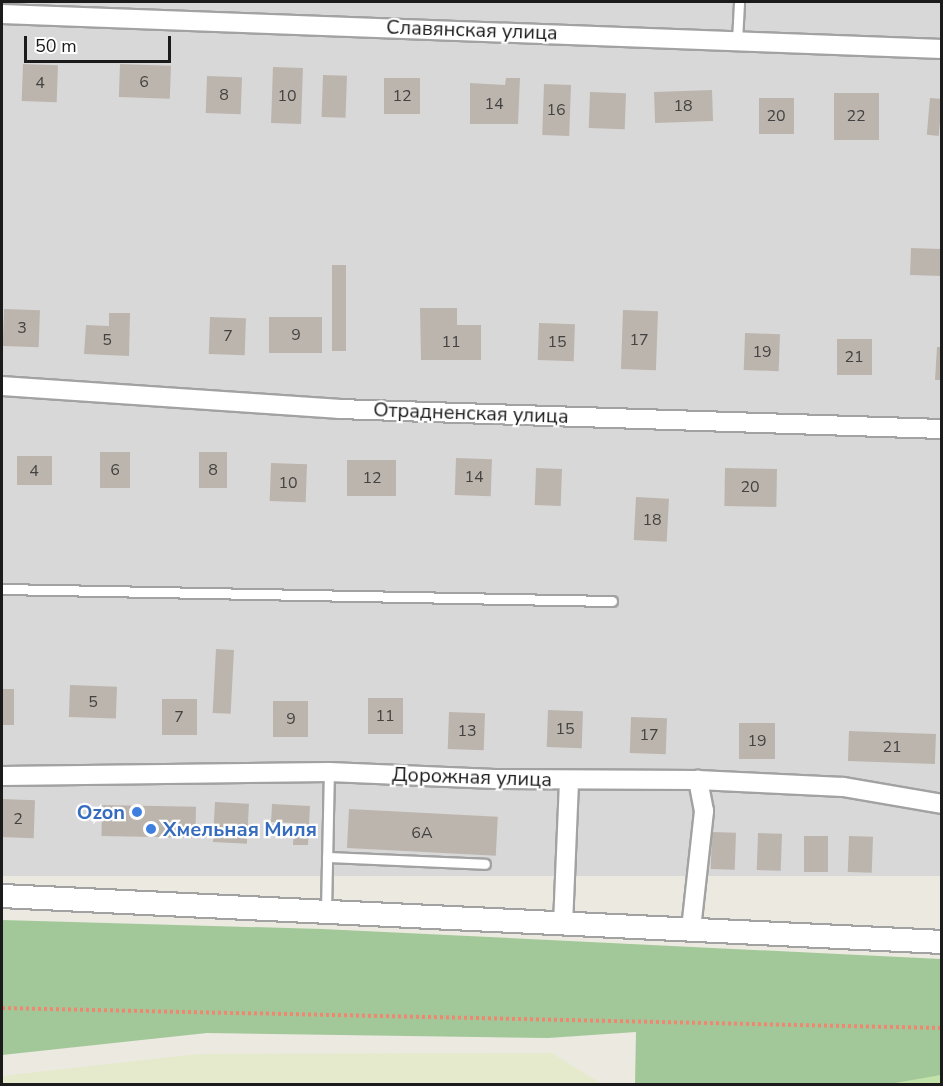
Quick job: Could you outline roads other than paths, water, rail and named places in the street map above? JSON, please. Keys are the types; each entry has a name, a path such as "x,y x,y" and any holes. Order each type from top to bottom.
{"street":[{"name":"Славянская улица","path":"2,14 942,49"},
{"name":"Отрадненская улица","path":"2,387 339,409 942,429"},
{"name":"Дорожная улица","path":"2,776 329,772 568,780 698,780 843,787 942,804"},
{"path":"563,925 568,780"},
{"path":"691,929 704,811 698,780"},
{"path":"2,896 942,942"}],"lane":[{"path":"737,41 739,2"},
{"path":"2,589 612,601"},
{"path":"326,913 329,772"},
{"path":"327,857 485,864"}],"place":[{"name":"Ozon","path":"137,812"},
{"name":"Хмельная Миля","path":"151,829"}]}
